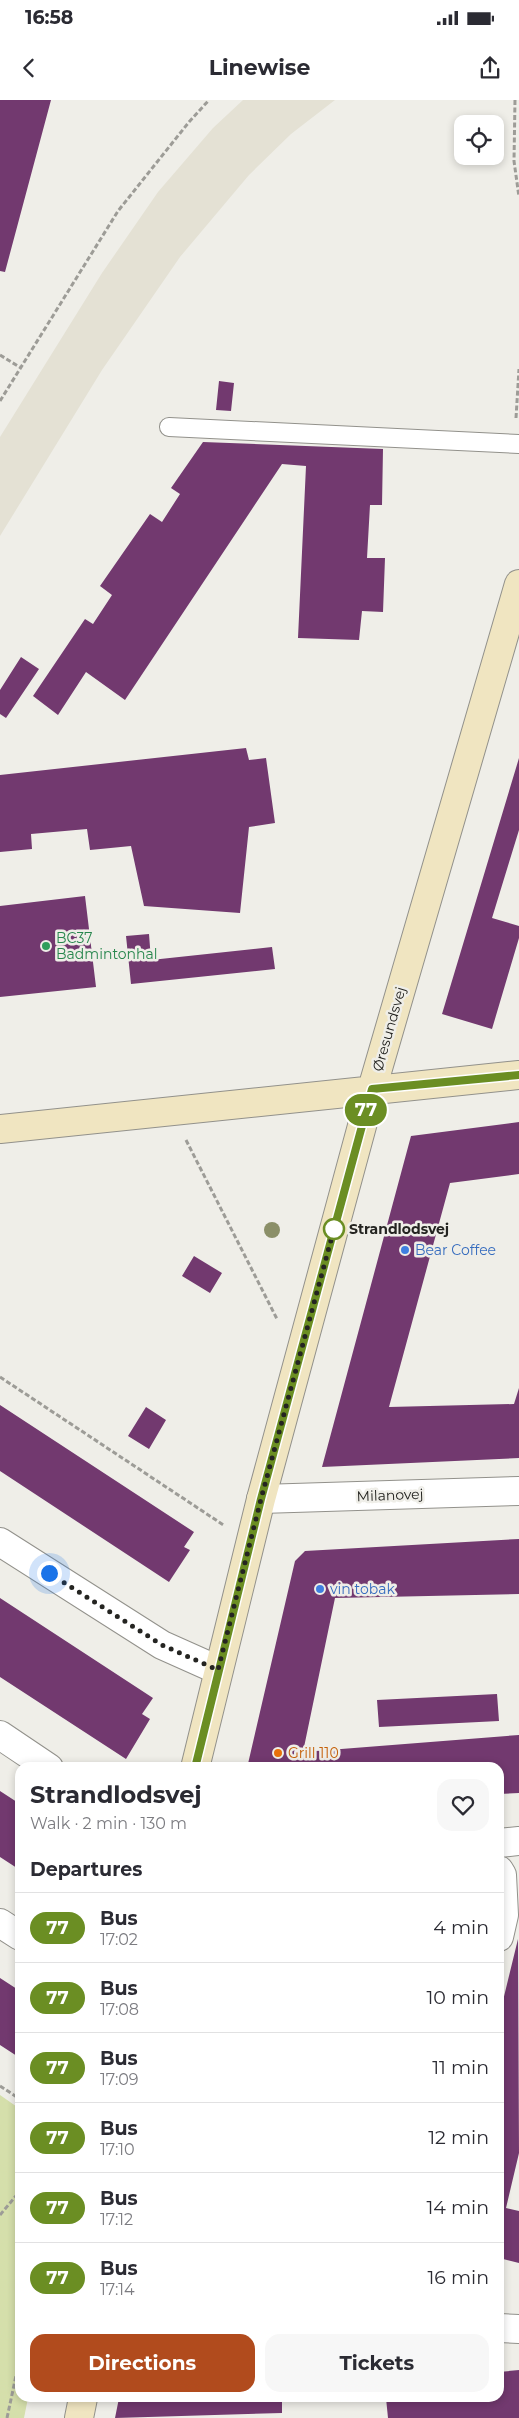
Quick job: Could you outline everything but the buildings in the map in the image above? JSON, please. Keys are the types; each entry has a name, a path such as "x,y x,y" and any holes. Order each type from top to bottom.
{"street":[{"name":"Øresundsvej","path":"196,1762 261,1499 372,1089 519,584"},
{"path":"0,1128 519,1074"},
{"name":"Milanovej","path":"261,1499 519,1491"},
{"path":"0,1542 162,1645 218,1670"},
{"path":"0,1735 40,1762"},
{"path":"504,1843 519,1842"},
{"path":"0,1924 15,1933"},
{"path":"504,2328 519,2329"},
{"path":"79,2418 82,2402"}],"lane":[{"path":"169,426 517,444"}],"path":[{"path":"0,402 118,211 189,122 209,100"},
{"path":"515,100 514,161 519,197"},
{"path":"0,355 21,368"},
{"path":"517,444 519,368"},
{"path":"171,1110 298,1361"},
{"path":"0,1377 221,1524 251,1540"},
{"path":"0,2086 15,2096"},
{"path":"0,2214 15,2197"},
{"path":"7,2418 15,2380"}],"shaded area":[{"path":"243,100 335,100 291,134 249,175 180,257 102,370 0,536 0,437 102,273 158,192 213,128"}],"green space":[{"path":"0,2095 15,2106 15,2402 27,2402 24,2418 0,2418"}],"bus line":[{"name":"77","path":"196,1762 261,1499 372,1089 519,1075"}],"place":[{"name":"BC37 Badmintonhal","path":"46,946"},
{"name":"Strandlodsvej","path":"334,1229"},
{"name":"Bear Coffee","path":"405,1250"},
{"name":"vin tobak","path":"320,1589"},
{"name":"Grill 110","path":"278,1753"}],"route":[{"path":"49,1573 162,1645 218,1670 261,1499 334,1229"}]}
